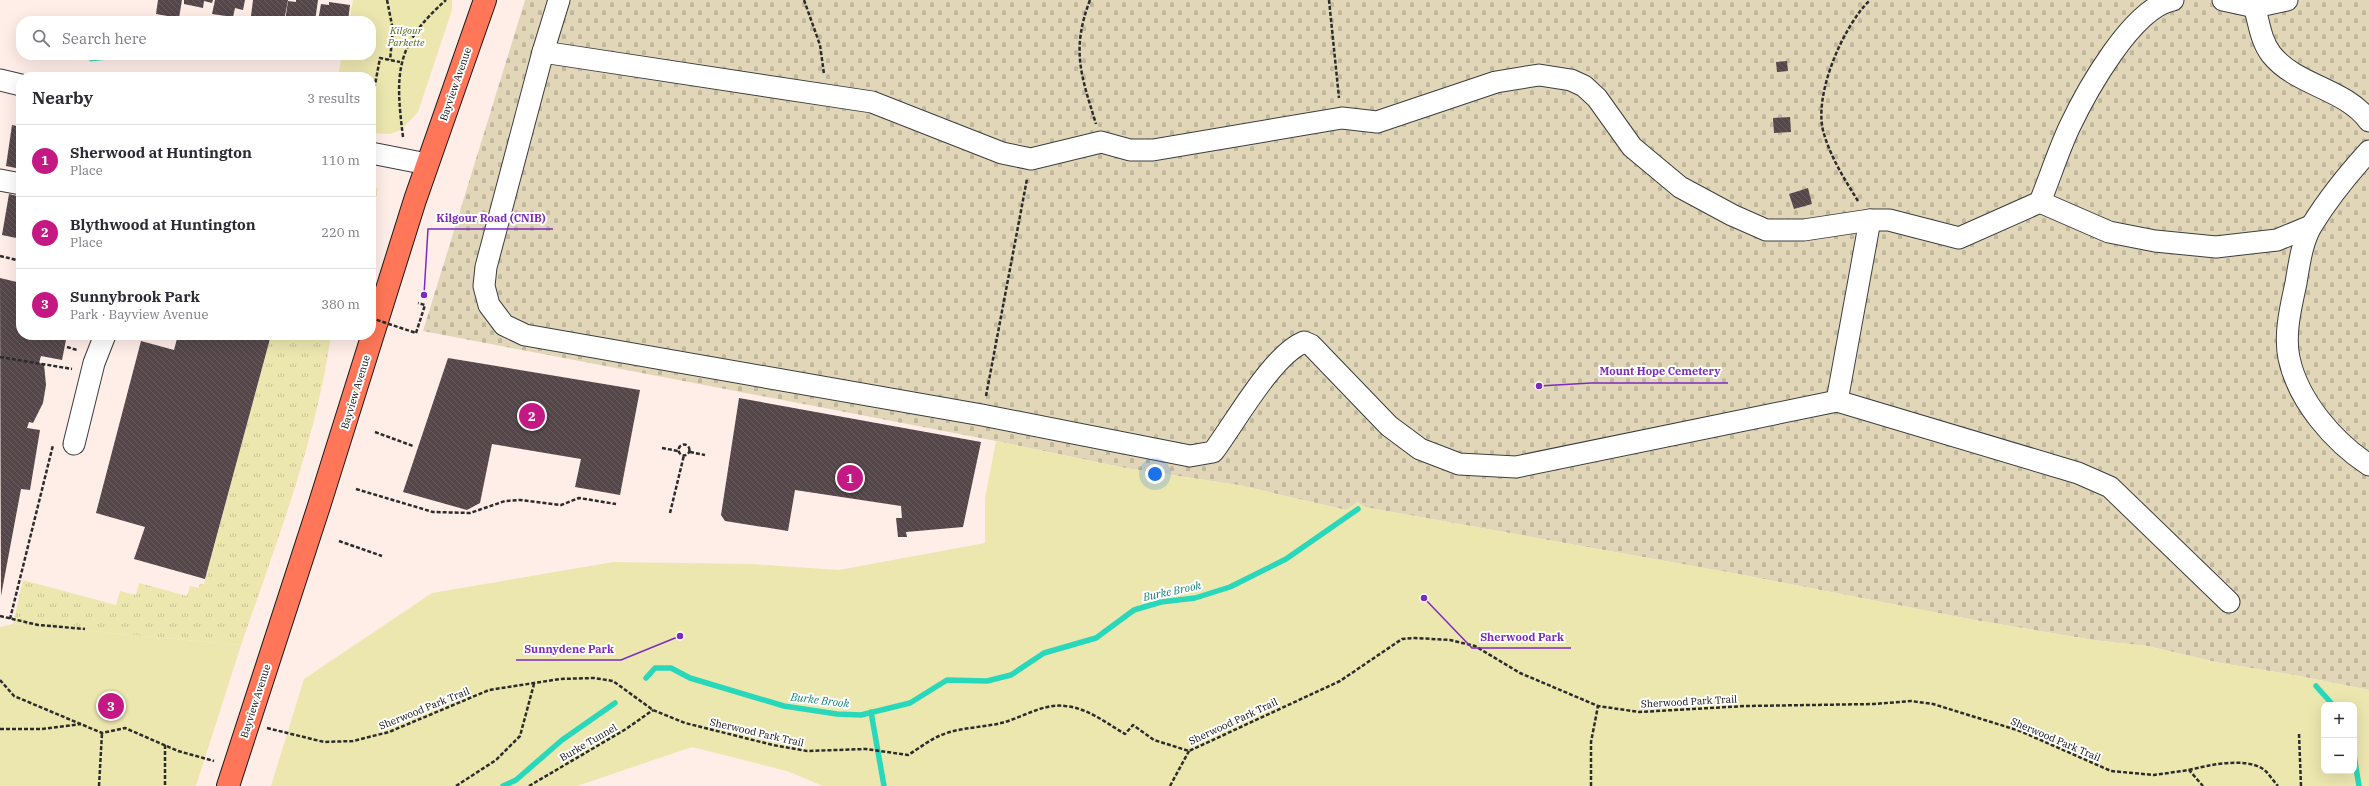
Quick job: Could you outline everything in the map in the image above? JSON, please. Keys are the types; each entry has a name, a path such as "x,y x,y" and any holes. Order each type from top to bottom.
{"main road":[{"name":"Bayview Avenue","path":"376,326 427,164 484,0"},
{"name":"Bayview Avenue","path":"230,777 319,506 371,340"}],"street":[{"path":"559,0 543,52 486,266 484,286 489,305 504,325 525,335 982,415 1190,456 1213,452 1232,427 1247,400 1279,362 1304,342 1311,346 1389,426 1420,449 1459,464 1516,467 1837,401 2078,473 2110,487 2229,602"},
{"path":"543,52 872,102 1002,154 1031,159 1101,142 1130,150 1153,150 1342,118 1377,122 1496,82 1519,77 1558,76 1571,80 1592,92 1632,147 1680,187 1732,215 1766,230 1804,230 1870,220 1889,220 1959,238 2040,202 2069,128 2092,84 2117,47 2142,17 2163,3 2173,0"},
{"path":"2223,0 2253,3 2287,0"},
{"path":"2253,3 2263,40 2271,54 2282,65 2350,103 2369,121"},
{"path":"0,80 16,84"},
{"path":"2369,151 2311,226 2298,268 2291,307 2289,358 2308,402 2323,424 2342,445 2369,465"},
{"path":"376,154 427,164"},
{"path":"0,180 16,183"},
{"path":"2040,202 2109,232 2155,241 2193,245 2216,247 2277,240 2311,226"},
{"path":"1837,401 1870,220"},
{"path":"64,441 103,340"}],"path":[{"path":"387,0 393,30 390,60"},
{"path":"403,137 398,96 400,62 426,17 446,0"},
{"path":"804,0 820,45 827,96"},
{"path":"1090,0 1081,25 1080,69 1101,142"},
{"path":"1329,0 1342,118"},
{"path":"1870,0 1859,11 1841,40 1823,94 1823,132 1839,170 1870,220"},
{"path":"376,79 380,58 400,62"},
{"path":"982,415 1031,159"},
{"path":"0,256 16,260"},
{"path":"376,320 416,333 425,305 418,303"},
{"path":"68,347 77,349 76,356"},
{"path":"0,357 72,369"},
{"path":"70,377 74,362"},
{"path":"375,432 413,446"},
{"path":"10,619 64,441"},
{"path":"678,451 680,446 685,444 689,446 690,452"},
{"path":"662,448 678,451 684,455"},
{"path":"670,513 684,455 690,452 705,455"},
{"path":"356,489 433,512 470,513 505,501 520,500 561,505 579,498 616,504"},
{"path":"339,541 382,556"},
{"path":"0,616 38,625 85,629"},
{"name":"Sherwood Park Trail","path":"248,723 324,742 353,741 389,732 489,690 534,684 560,678 594,678 613,681 653,710 685,723 773,745 807,751 866,749 908,755 939,736 963,728 982,727 1004,722 1042,708 1059,706 1083,709 1125,734 1133,725 1154,740 1189,751 1340,681 1402,639 1450,640 1475,646 1520,673 1598,706 1639,712 1746,706 1874,704 1911,701 1933,704 2020,731 2111,771 2154,775 2218,764 2252,764 2264,769 2278,786"},
{"path":"0,680 14,696 102,733 125,728 178,751 230,777"},
{"path":"456,786 496,760 520,736 534,684"},
{"path":"1591,786 1591,742 1598,706"},
{"name":"Burke Tunnel","path":"529,786 626,729 653,710"},
{"path":"0,729 42,729 81,724"},
{"path":"99,786 102,733"},
{"path":"2298,734 2301,786"},
{"path":"165,745 165,786"},
{"path":"1170,786 1189,751"},
{"path":"2189,770 2203,786"}],"green space":[{"name":"Kilgour Parkette","path":"353,0 452,0 452,10 418,112 401,130 390,134 376,133 376,72 339,72 341,60 376,60 376,16 350,16"},
{"path":"525,0 2369,0 2369,690 2294,675 2220,663 2147,646 2093,640 1974,620 1743,575 1364,507 1358,502 1346,510 1238,485 1125,468 996,441 423,331"},
{"path":"270,340 330,340 316,414 294,492 241,645 13,624 23,580 116,605 120,591 136,595 139,583 187,596 190,586 199,588 200,583 204,584"},
{"path":"996,441 1125,468 1238,485 1346,510 1358,502 1364,507 1743,575 1974,620 2093,640 2147,646 2220,663 2294,675 2369,690 2369,786 823,786 787,771 692,747 577,786 271,786 304,679 432,593 613,562 750,564 839,570 985,543 985,498"},
{"path":"13,624 241,645 196,786 0,786 0,627"}],"building":[{"path":"158,0 182,0 179,16 156,14"},
{"path":"184,0 213,0 212,3 204,1 203,8 184,4"},
{"path":"215,0 245,0 243,10 235,8 233,16 212,14"},
{"path":"253,0 288,0 285,16 251,16"},
{"path":"296,0 318,0 316,16 286,16 288,1 296,2"},
{"path":"329,2 350,5 349,16 319,16 321,4 329,5"},
{"path":"1787,61 1788,71 1777,72 1776,62"},
{"path":"1790,117 1791,132 1774,133 1773,118"},
{"path":"12,125 16,126 16,168 6,166"},
{"path":"1808,188 1812,204 1794,209 1789,194"},
{"path":"9,194 16,196 16,238 2,235"},
{"path":"0,278 16,282 16,340 66,340 62,360 41,356 39,363 44,364 46,385 43,403 33,423 29,422 27,428 40,430 30,490 21,489 1,596"},
{"path":"177,340 270,340 205,579 134,559 145,527 96,513 141,341 174,350"},
{"path":"448,358 640,390 620,495 575,487 581,459 492,444 480,503 467,510 403,492"},
{"path":"739,398 981,442 963,527 906,532 907,537 898,537 896,518 902,518 901,506 795,490 788,531 725,521 721,515"}],"waterway":[{"name":"Burke Brook","path":"646,678 655,668 671,668 690,678 784,706 837,714 861,715 910,703 947,680 987,681 1011,675 1044,653 1096,638 1134,610 1161,602 1195,598 1230,587 1286,559 1358,509"},
{"name":"Burke Brook","path":"2316,686 2330,702"},
{"name":"Burke Brook","path":"503,786 516,780 562,740 615,703"},
{"path":"871,712 884,786"},
{"name":"Burke Brook","path":"2357,774 2359,786"}],"place":[{"name":"Kilgour Road (CNIB)","path":"424,295"},
{"name":"Mount Hope Cemetery","path":"1539,386"},
{"name":"Blythwood at Huntington","path":"532,416"},
{"name":"Sherwood at Huntington","path":"850,478"},
{"name":"Sherwood Park","path":"1424,598"},
{"name":"Sunnydene Park","path":"680,636"},
{"name":"Sunnybrook Park","path":"111,706"}]}
